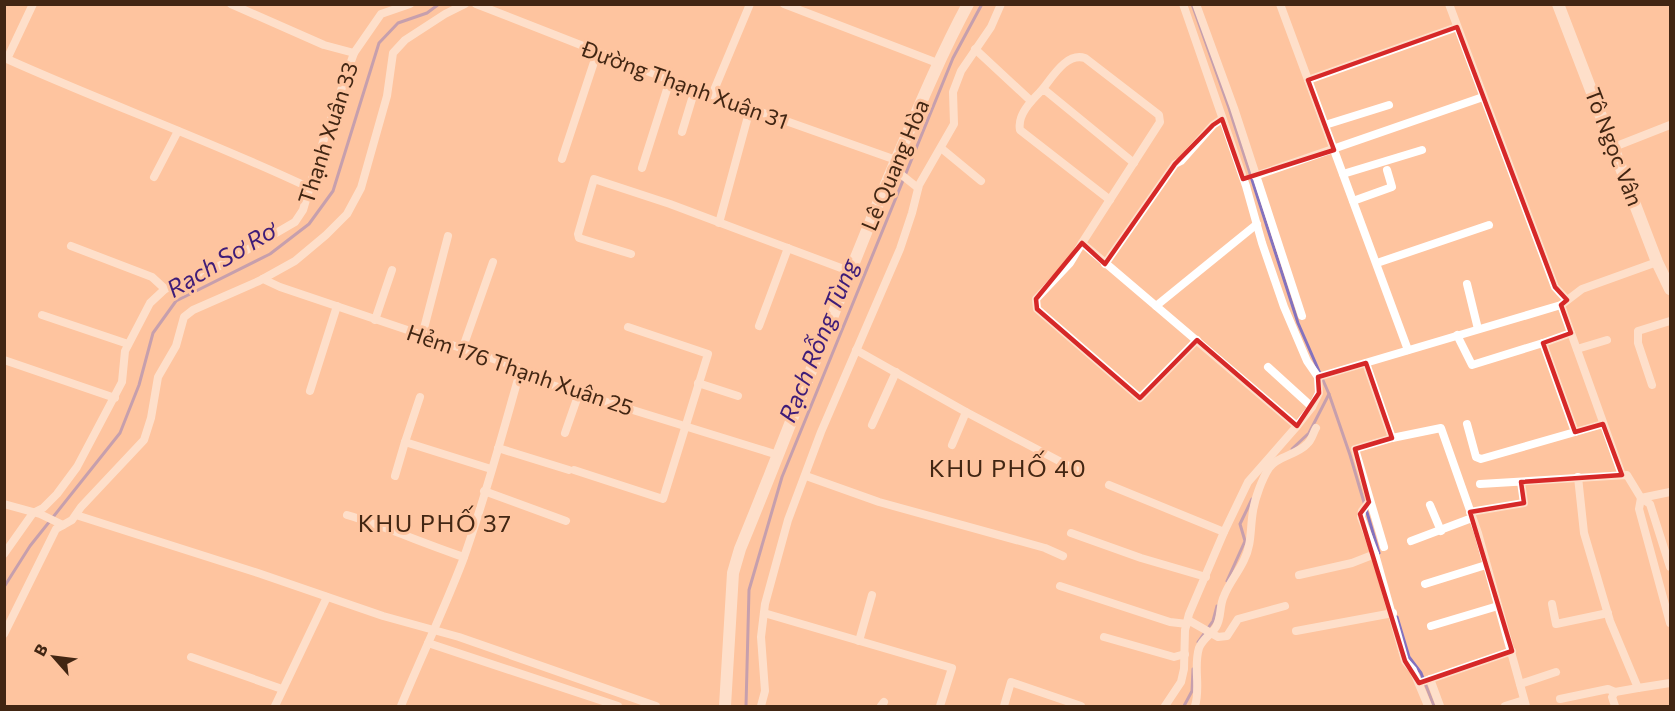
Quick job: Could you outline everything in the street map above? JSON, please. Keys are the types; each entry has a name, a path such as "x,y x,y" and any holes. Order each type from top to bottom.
{"street":[{"path":"33,4 7,58 82,93 255,162 310,188"},
{"path":"231,4 324,45 354,53"},
{"name":"Thạnh Xuân 33","path":"165,289 186,283 214,269 295,222 303,210 323,142 354,53 381,14 410,4"},
{"path":"4,634 56,529 61,524 72,520 144,440 151,418 158,377 176,346 184,317 295,261 347,214 361,188 387,96 393,53 405,40 465,4"},
{"name":"Đường Thạnh Xuân 31","path":"476,4 597,53 750,109 896,167 915,186"},
{"path":"712,95 750,4"},
{"path":"784,4 939,64"},
{"name":"Lê Quang Hòa","path":"725,706 735,565 740,549 849,271 939,64 968,4"},
{"path":"761,706 765,691 760,637 772,573 785,529 821,432 900,249 912,213 915,186 954,124 953,92 961,71 991,27 1001,4"},
{"path":"1183,4 1246,186 1302,316"},
{"path":"1166,706 1181,682 1184,669 1185,630 1224,532 1248,482 1298,426 1319,393 1319,377 1307,361 1284,307 1261,219 1255,176 1234,108 1196,4"},
{"path":"1280,4 1408,350"},
{"path":"1449,4 1555,287 1564,302 1571,333 1581,348 1603,424 1622,475"},
{"name":"Tô Ngọc Vân","path":"1558,4 1657,262 1671,289"},
{"path":"1308,80 1457,27"},
{"path":"975,49 1031,101"},
{"path":"562,159 597,53"},
{"path":"1110,200 1020,130 1020,120 1031,101 1069,59 1078,56 1085,58 1155,110 1160,115 1160,122 1070,263 1036,300 1037,309 1140,398 1197,340"},
{"path":"642,168 670,80"},
{"path":"682,132 695,89"},
{"path":"1041,91 1046,91 1134,162"},
{"path":"1255,176 1483,97"},
{"path":"1325,125 1389,105"},
{"path":"719,223 750,109"},
{"path":"1105,264 1175,164 1181,161 1213,125 1222,119"},
{"path":"1614,147 1671,125"},
{"path":"154,177 178,131"},
{"path":"941,148 981,181"},
{"path":"1343,174 1422,150"},
{"path":"1353,201 1392,187 1387,170"},
{"path":"631,254 579,238 578,234 594,179 849,271"},
{"path":"1156,306 1261,219"},
{"path":"1377,263 1489,225"},
{"path":"422,336 448,236"},
{"path":"1082,243 1298,426"},
{"path":"4,554 57,494 77,467 122,382 125,351 128,344 150,303 165,289 152,277 71,246"},
{"path":"759,326 788,248"},
{"path":"462,350 493,262"},
{"path":"1319,377 1564,302 1582,289 1657,262"},
{"path":"375,320 392,270"},
{"name":"Hẻm 176 Thạnh Xuân 25","path":"263,279 375,320 517,367 523,376 778,455"},
{"path":"1467,284 1478,329"},
{"path":"309,391 337,306"},
{"path":"42,315 128,344"},
{"path":"1652,385 1638,343 1638,331 1671,321"},
{"path":"498,448 663,499 708,354 628,327"},
{"path":"1457,335 1472,365 1571,333"},
{"path":"1581,348 1607,340"},
{"path":"1543,343 1575,432"},
{"path":"856,350 966,412 1080,472"},
{"path":"4,360 114,398"},
{"path":"1366,363 1392,438"},
{"path":"1268,367 1312,407"},
{"path":"401,706 464,557 520,372"},
{"path":"872,425 896,372"},
{"path":"699,383 738,396"},
{"path":"564,433 579,393"},
{"path":"395,476 420,397"},
{"path":"952,445 966,412"},
{"path":"1467,424 1476,457 1480,459 1603,424"},
{"path":"1194,706 1198,687 1199,648 1221,615 1222,600 1244,560 1251,539 1255,502 1269,468 1275,462 1306,446 1316,428"},
{"path":"1440,706 1424,681 1406,661 1375,554 1361,517 1366,505 1355,450 1392,438 1440,428 1471,515 1512,651 1525,703 1505,706"},
{"path":"405,442 491,469"},
{"path":"1480,484 1627,475 1641,498 1650,504 1670,562"},
{"path":"806,476 879,502 1045,548 1063,556"},
{"path":"1578,477 1584,532 1608,613 1638,688"},
{"path":"1411,541 1441,531 1471,515 1524,503 1521,482"},
{"path":"1109,485 1224,532"},
{"path":"484,491 566,521"},
{"path":"1641,498 1671,492"},
{"path":"1641,498 1639,509 1671,623"},
{"path":"4,504 61,524"},
{"path":"1366,505 1372,504 1384,547"},
{"path":"1430,505 1441,531"},
{"path":"76,515 383,616 435,630 656,706"},
{"path":"347,515 464,557"},
{"path":"1071,533 1206,577"},
{"path":"1299,575 1352,563 1375,554"},
{"path":"1425,584 1486,565"},
{"path":"1060,586 1170,622 1190,622 1218,637 1227,636 1238,619 1285,606"},
{"path":"859,641 872,596"},
{"path":"275,706 327,597"},
{"path":"1551,604 1556,624 1608,613"},
{"path":"1431,626 1498,606"},
{"path":"764,613 952,668 940,706"},
{"path":"1296,631 1393,613"},
{"path":"1104,637 1174,657 1185,654"},
{"path":"428,643 613,706"},
{"path":"1424,681 1512,651"},
{"path":"191,657 282,689"},
{"path":"1520,684 1556,672"},
{"path":"1424,681 1428,706"},
{"path":"1004,706 1011,682 1081,706"},
{"path":"1560,699 1608,689 1615,692 1671,683"},
{"path":"1615,692 1612,697 1615,706"}],"highlighted area":[{"path":"1457,27 1555,287 1567,300 1561,305 1571,333 1543,343 1575,432 1603,424 1622,475 1521,482 1524,503 1470,512 1512,651 1419,683 1405,661 1360,514 1369,502 1355,449 1392,438 1366,363 1318,377 1319,393 1297,426 1197,340 1140,398 1037,309 1036,299 1082,243 1105,264 1175,164 1213,125 1222,119 1243,179 1334,150 1308,80"}],"waterway":[{"name":"Rạch Sơ Rơ","path":"4,587 30,546 120,433 139,385 153,333 176,301 270,254 309,224 333,191 379,43 398,23 427,13 439,4"},
{"name":"Rạch Rỗng Tùng","path":"746,706 749,590 782,477 953,58 982,4"},
{"path":"1192,4 1229,108 1298,323 1329,394 1350,455 1379,553"},
{"path":"1292,449 1309,433 1329,394"},
{"path":"1227,581 1245,541 1240,524 1252,499"},
{"path":"1198,642 1213,621 1217,606"},
{"path":"1397,617 1409,657 1421,673 1434,706"},
{"path":"1184,706 1192,691 1193,669"}],"district":[{"name":"KHU PHỐ 40","path":"1008,469"},
{"name":"KHU PHỐ 37","path":"435,524"}]}
